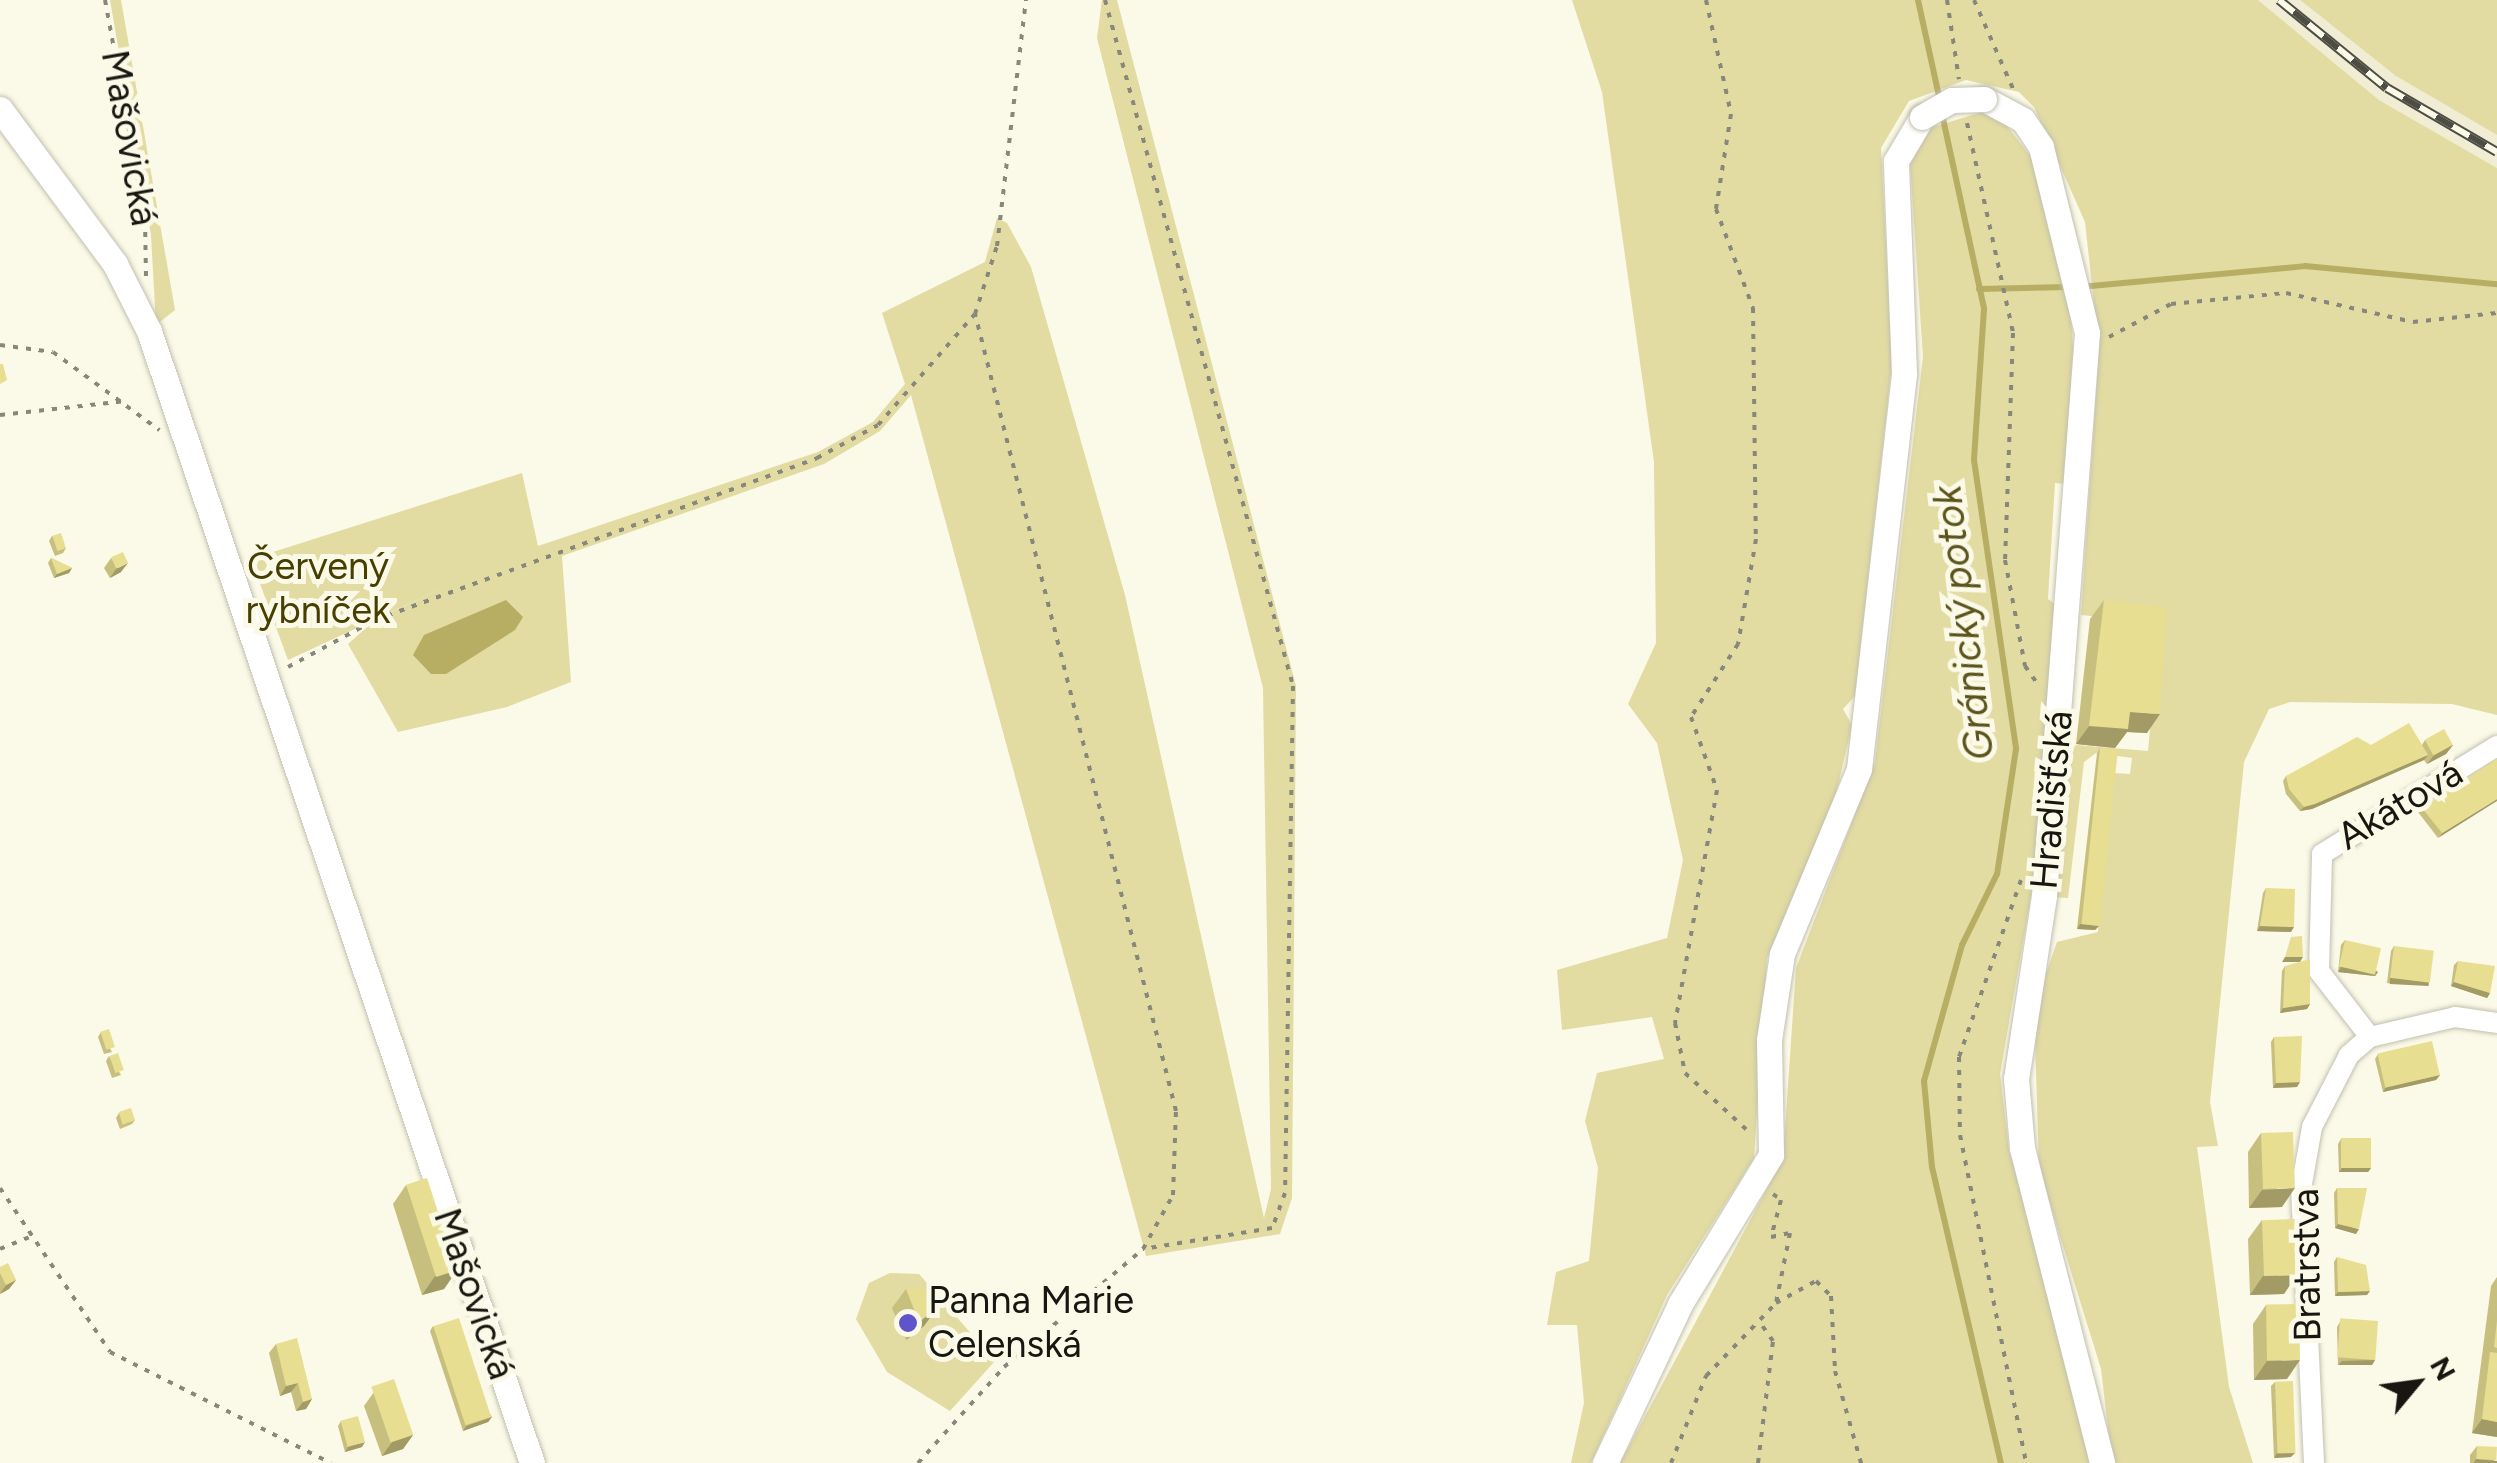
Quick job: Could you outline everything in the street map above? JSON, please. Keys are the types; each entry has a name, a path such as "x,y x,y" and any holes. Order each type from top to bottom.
{"street":[{"path":"1606,1463 1680,1304 1758,1185 1775,1127 1770,1040 1782,954 1859,769 1904,373 1896,161 1922,117 1952,100 1969,97"},
{"name":"Hradišťská","path":"1969,97 2032,132 2072,246 2086,348 2044,896 2016,1079 2022,1148 2102,1463"},
{"name":"Mašovická","path":"0,108 133,294 188,444 532,1463"},
{"name":"Akátová","path":"2370,1038 2319,971 2322,854 2497,746"},
{"path":"2370,1038 2455,1017 2497,1023"},
{"name":"Bratrstva","path":"2314,1463 2301,1188 2312,1127 2349,1055 2370,1038"}],"path":[{"name":"Mašovická","path":"104,0 146,276"},
{"path":"266,678 375,620 551,548 817,458 878,425 975,314 997,246 1026,0"},
{"path":"1105,0 1293,686 1285,1193 1272,1228 1142,1249"},
{"path":"1706,0 1731,114 1716,209 1740,258 1754,324 1756,539 1738,644 1692,717 1717,790 1675,1023 1685,1073 1732,1107 1752,1150"},
{"path":"1947,0 2014,333 2005,560 2025,666 2038,686"},
{"path":"1974,0 2018,99"},
{"path":"2086,348 2172,304 2229,297 2286,293 2413,322 2497,313"},
{"path":"918,1463 1074,1304 1142,1249 1173,1195 1176,1111 975,314"},
{"path":"0,345 53,352 188,444"},
{"path":"0,415 126,400"},
{"path":"1758,1185 1781,1200 1771,1237 1790,1233 1776,1303"},
{"path":"0,1188 29,1237 110,1352 331,1463"},
{"path":"0,1249 29,1237"},
{"path":"1670,1463 1706,1376 1776,1303 1816,1281 1831,1296 1835,1371 1861,1463"},
{"path":"1758,1463 1773,1342 1760,1324"}],"shaded area":[{"path":"2258,0 2300,0 2396,76 2497,135 2497,168 2379,100"},
{"path":"506,600 523,617 515,630 446,674 431,674 413,655 424,635"}],"green space":[{"path":"110,0 121,0 175,310 156,325 151,235"},
{"name":"Červený rybníček","path":"1102,0 1117,0 1296,686 1292,1198 1280,1234 1146,1256 911,395 880,431 824,464 562,556 571,682 507,707 398,732 348,644 375,620 458,581 288,660 251,559 522,473 538,546 818,452 873,422 905,384 882,313 985,262 997,218 1007,223 1031,267 1125,595 1264,1218 1271,1189 1263,688 1097,38"},
{"path":"1572,0 2258,0 2379,100 2497,168 2497,715 2452,704 2290,702 2269,709 2244,762 2210,1102 2218,1146 2197,1147 2229,1387 2253,1463 2112,1463 2101,1369 2039,1168 2034,1008 2057,942 2098,932 2113,773 2130,774 2132,758 2096,753 2084,762 2068,898 2052,897 2065,760 2076,745 2148,751 2160,623 2081,615 2099,349 2085,222 2034,107 2019,92 1966,80 1909,101 1881,148 1892,363 1855,696 1843,709 1852,725 1835,799 1767,958 1754,1158 1667,1295 1591,1463 1571,1463 1584,1403 1577,1325 1547,1325 1556,1272 1589,1261 1598,1168 1585,1121 1597,1073 1664,1059 1652,1017 1562,1030 1557,970 1667,938 1683,860 1657,743 1628,704 1656,643 1654,462 1602,92"},
{"path":"2300,0 2497,0 2497,135 2396,76"},
{"path":"1982,112 2003,121 2038,166 2069,285 2073,348 2065,484 2055,483 2048,599 2056,605 2036,867 2000,1074 2009,1151 2060,1320 2089,1463 1620,1463 1783,1159 1796,968 1875,762 1923,357 1910,163 1930,128"},
{"path":"890,1273 919,1274 995,1361 950,1411 887,1372 856,1319 869,1283"}],"building":[{"path":"0,364 7,380 0,384"},
{"path":"61,533 66,548 57,551 52,536"},
{"path":"123,552 128,563 116,568 111,557"},
{"path":"51,558 72,568 57,574"},
{"path":"2104,600 2167,608 2160,714 2130,712 2128,729 2089,726"},
{"path":"2409,723 2428,755 2304,807 2289,789 2286,776 2357,737 2371,745"},
{"path":"2444,729 2453,745 2433,755 2425,740"},
{"path":"2100,748 2118,750 2099,926 2081,924"},
{"path":"2497,759 2497,799 2442,833 2422,808"},
{"path":"2266,888 2295,889 2294,927 2260,926"},
{"path":"2302,936 2303,957 2285,957 2291,937"},
{"path":"2345,940 2381,948 2375,975 2339,966"},
{"path":"2394,946 2434,951 2430,983 2390,978"},
{"path":"2310,959 2310,1004 2283,1008 2285,966"},
{"path":"2458,961 2495,966 2490,993 2454,982"},
{"path":"109,1029 115,1047 106,1050 100,1032"},
{"path":"2302,1036 2300,1082 2276,1083 2274,1037"},
{"path":"2432,1041 2440,1075 2385,1088 2377,1054"},
{"path":"118,1053 124,1070 115,1073 109,1056"},
{"path":"131,1108 135,1120 123,1124 119,1112"},
{"path":"2293,1132 2295,1188 2263,1189 2261,1133"},
{"path":"2341,1138 2371,1138 2371,1168 2341,1168"},
{"path":"427,1178 457,1270 436,1277 406,1185"},
{"path":"2337,1188 2367,1188 2359,1229 2338,1224"},
{"path":"2295,1219 2297,1275 2264,1276 2262,1220"},
{"path":"2337,1257 2366,1265 2370,1291 2338,1292"},
{"path":"8,1263 16,1280 6,1285 0,1267"},
{"path":"921,1287 937,1308 919,1322 906,1289"},
{"path":"2299,1304 2300,1360 2267,1361 2266,1305"},
{"path":"459,1318 491,1417 465,1425 433,1326"},
{"path":"2340,1318 2378,1321 2375,1360 2337,1357"},
{"path":"297,1338 312,1399 303,1402 298,1383 286,1386 276,1344"},
{"path":"2490,1352 2497,1353 2497,1422 2482,1419"},
{"path":"394,1379 413,1435 391,1443 371,1387"},
{"path":"2293,1381 2296,1453 2278,1454 2275,1382"},
{"path":"358,1416 365,1442 348,1447 341,1421"},
{"path":"2477,1446 2497,1447 2496,1460 2476,1459"}],"waterway":[{"name":"Gránický potok","path":"1918,0 1940,101"},
{"name":"Gránický potok","path":"1942,114 1984,309 1974,460 2016,749 1997,874 1962,945 1924,1081 1932,1167 2001,1463"},
{"path":"2080,287 2305,266 2497,284"},
{"path":"1979,289 2068,287"}],"railway":[{"path":"2279,0 2387,88 2497,152"}],"place":[{"name":"Panna Marie Celenská","path":"908,1323"}]}
